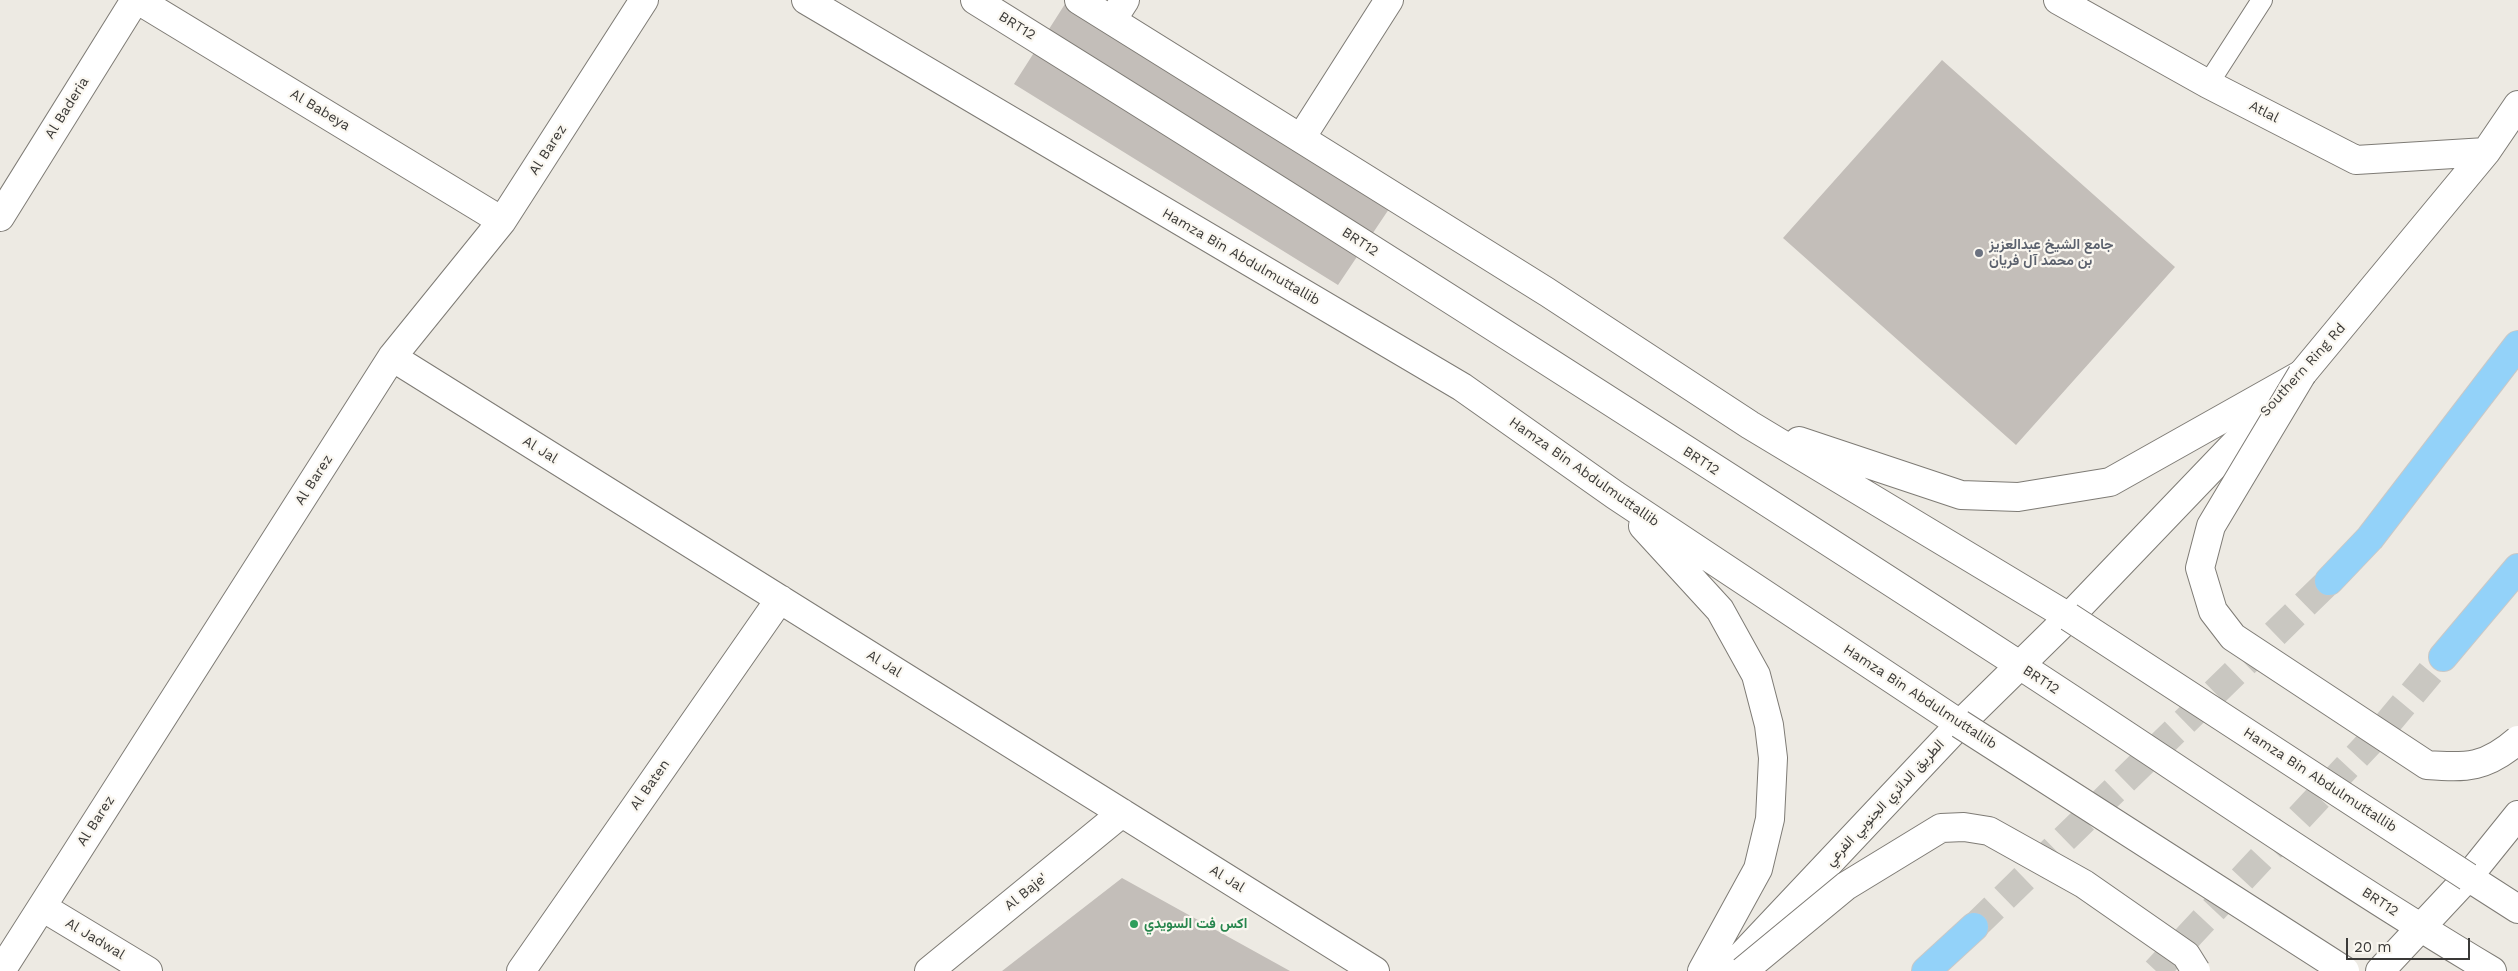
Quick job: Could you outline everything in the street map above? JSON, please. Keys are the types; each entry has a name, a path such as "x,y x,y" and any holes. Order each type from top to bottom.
{"highway":[{"path":"2329,582 2370,538 2518,346"},
{"path":"2443,657 2518,568"},
{"path":"1926,971 1974,927"}],"main road":[{"name":"Al Baderia","path":"0,217 136,0"},
{"name":"Al Babeya","path":"136,0 502,221"},
{"name":"Al Barez","path":"1,971 392,357 502,221 644,0"},
{"name":"Hamza Bin Abdulmuttallib","path":"806,0 1462,386 1615,495 1960,724 2346,971"},
{"name":"BRT12","path":"976,0 1198,138 2020,666 2421,929 2479,971"},
{"name":"Hamza Bin Abdulmuttallib","path":"1079,0 1118,10 1301,138 1547,292 1750,425 2069,617 2518,909"},
{"path":"1301,138 1389,0"},
{"name":"Atlal","path":"2058,0 2208,84 2356,160 2486,152"},
{"name":"Southern Ring Rd","path":"2069,617 2302,374 2486,152 2518,105"},
{"name":"Al Jal","path":"392,357 1375,971"},
{"path":"1750,425 1961,495 2018,497 2110,482 2302,374"},
{"path":"2302,374 2211,526 2200,568 2212,611 2233,637 2426,765 2465,767 2501,754 2518,740"},
{"path":"1615,495 1720,610 1756,675 1768,725 1772,758 1770,819 1758,869 1702,971"},
{"name":"Al Baten","path":"521,971 780,599"},
{"name":"الطريق الدائري الجنوبي الفرعي","path":"1726,971 1960,724 2069,617"},
{"name":"Al Baje'","path":"930,971 1122,813"},
{"path":"2380,971 2468,877 2518,815"},
{"path":"1743,971 1846,886 1941,828 1964,827 1989,831 2084,884 2186,955 2196,971"},
{"name":"Al Jadwal","path":"42,907 148,971"},
{"name":"BRT12","path":"2421,929 2492,971"}],"lane":[{"path":"2208,84 2262,0"}],"building":[{"path":"1065,4 1389,209 1338,285 1014,84"},
{"name":"جامع الشيخ عبدالعزيز بن محمد آل فريان","path":"1942,60 2175,267 2016,445 1783,238"},
{"name":"اكس فت السويدي","path":"1122,878 1290,971 1002,971"}],"tunnel":[{"path":"1974,927 2329,581"},
{"path":"2156,971 2387,724 2443,657"}],"place":[{"name":"جامع الشيخ عبدالعزيز بن محمد آل فريان","path":"1979,253"},
{"name":"اكس فت السويدي","path":"1134,924"}]}
